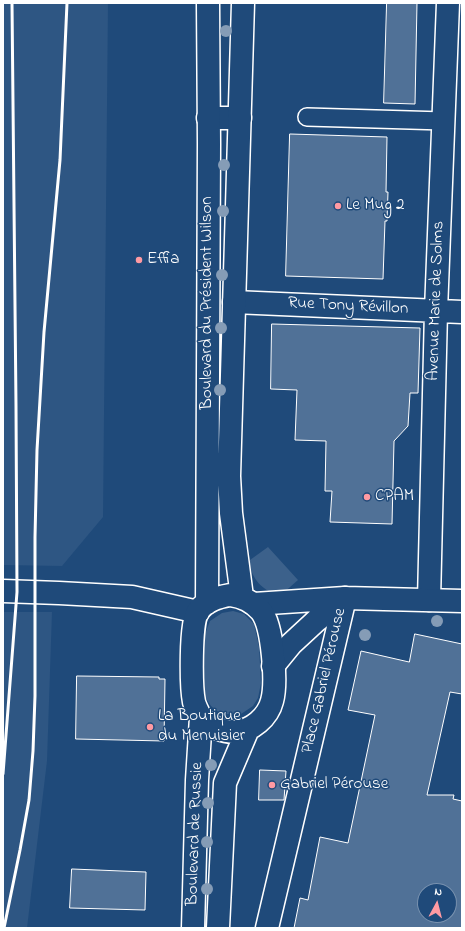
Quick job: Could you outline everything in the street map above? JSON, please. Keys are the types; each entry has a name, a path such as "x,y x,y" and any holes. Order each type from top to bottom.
{"main road":[{"name":"Boulevard du Président Wilson","path":"202,608 208,3"},
{"name":"Boulevard du Président Wilson","path":"243,3 229,476 231,513 248,600"},
{"name":"Avenue Marie de Solms","path":"429,600 436,311 453,121 448,3"},
{"path":"208,118 240,118"},
{"name":"Rue Tony Révillon","path":"234,302 462,312"},
{"path":"3,591 132,597 202,608"},
{"path":"248,600 262,613 267,625 271,644 273,666 272,700 267,712 259,722 248,729 235,732 222,730 210,725 201,717 194,702 192,635 202,608 218,598 230,595 248,600 345,598 462,601"},
{"path":"273,666 291,644 317,620 345,598"},
{"name":"Place Gabriel Pérouse","path":"267,928 345,598"},
{"name":"Boulevard de Russie","path":"193,928 197,780 201,717"},
{"name":"Boulevard de Russie","path":"218,928 225,783 248,729"}],"lane":[{"path":"307,117 453,121"}],"shaded area":[{"path":"3,3 108,3 103,517 62,566 3,565"},
{"path":"268,547 298,580 281,595 275,594 263,588 255,578 250,566 250,560"},
{"path":"233,611 244,614 254,624 259,647 261,683 258,698 253,706 241,714 221,714 211,706 204,695 202,642 210,621 222,613"},
{"path":"3,612 52,612 47,761 27,928 3,928"}],"building":[{"path":"387,3 417,3 415,104 384,103"},
{"name":"Le Mug 2","path":"290,134 387,137 386,192 388,192 387,221 385,221 383,279 286,276"},
{"path":"272,324 420,328 418,393 410,393 408,426 394,441 392,524 330,522 332,491 325,491 326,441 295,440 297,390 271,389"},
{"path":"415,634 462,644 462,694 450,692 427,795 454,795 453,799 462,801 462,928 294,928 300,898 308,900 320,837 348,843 375,715 348,710 361,651 409,662"},
{"path":"77,676 159,677 159,679 165,679 164,741 76,739"},
{"name":"Gabriel Pérouse","path":"260,770 286,771 284,800 259,800"},
{"path":"72,869 146,872 145,910 70,908"}],"railway":[{"path":"3,774 17,592 12,3"},
{"path":"4,928 29,800 33,751 35,696 35,537 37,450 44,332 60,160 67,3"}],"place":[{"name":"Le Mug 2","path":"338,206"},
{"name":"Effia","path":"139,260"},
{"name":"CPAM","path":"367,497"},
{"name":"La Boutique du Menuisier","path":"150,727"},
{"name":"Gabriel Pérouse","path":"272,785"}]}
